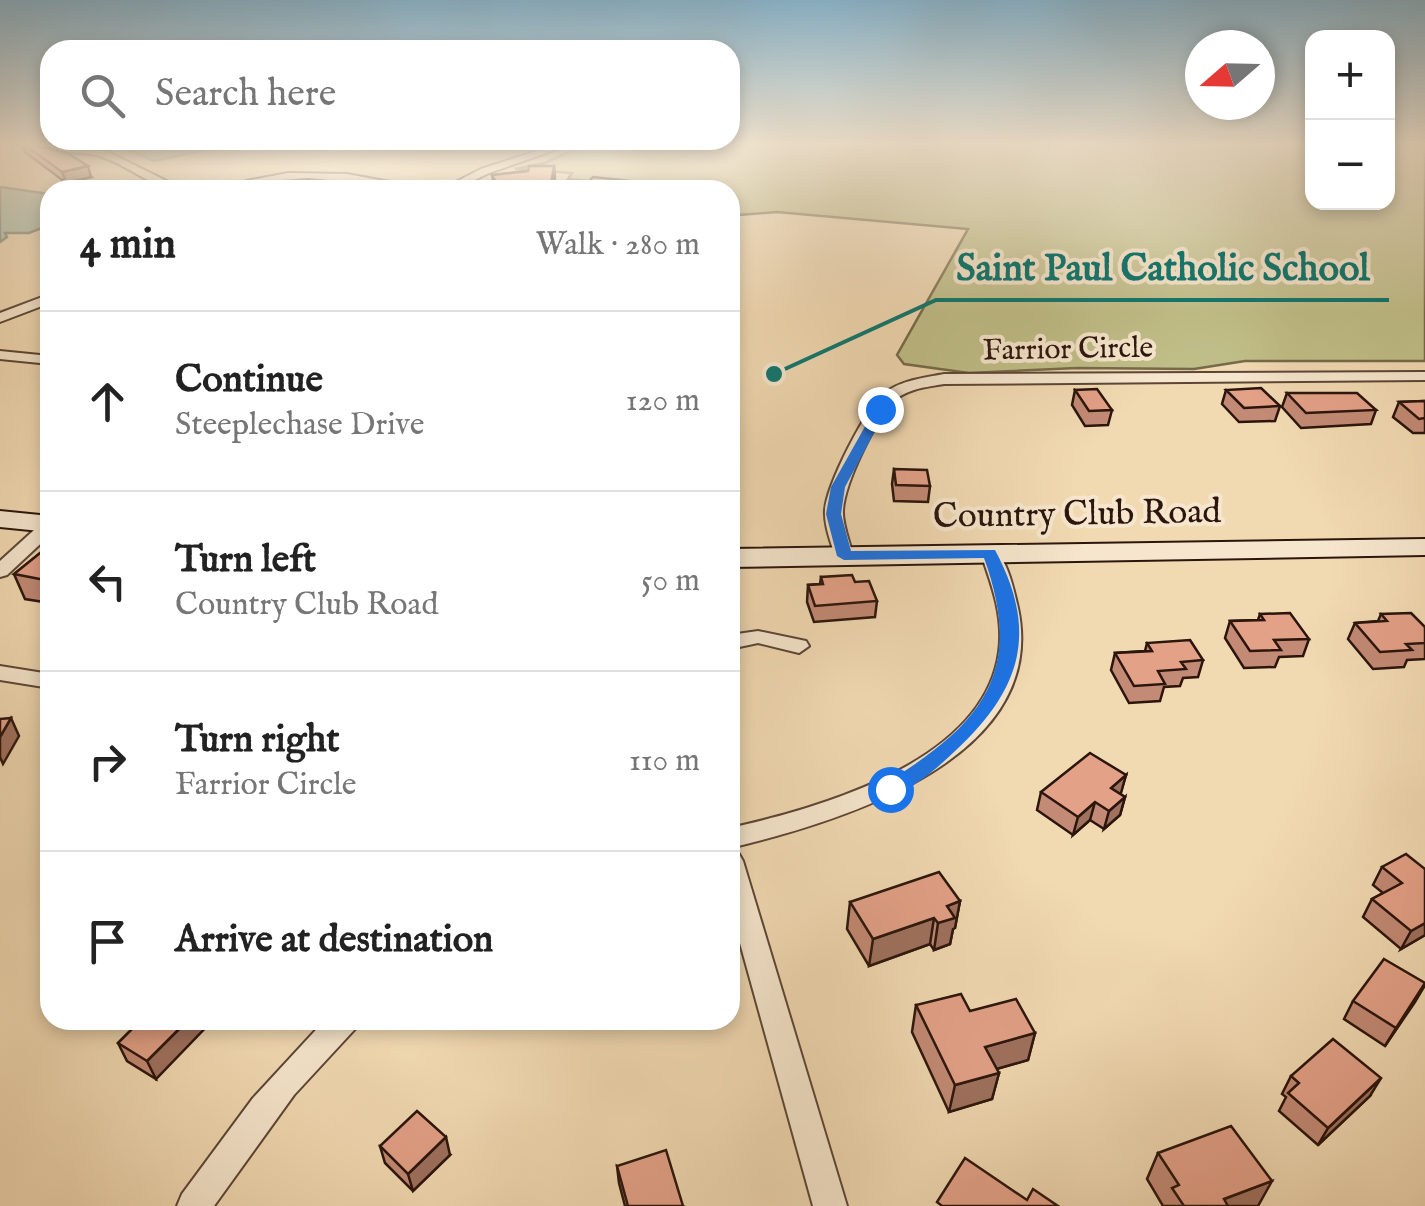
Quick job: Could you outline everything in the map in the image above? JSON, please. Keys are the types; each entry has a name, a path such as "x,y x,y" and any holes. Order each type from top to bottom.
{"street":[{"path":"0,318 40,300"},
{"path":"0,355 40,359"},
{"name":"Farrior Circle","path":"844,556 834,514 838,487 888,397 911,384 944,380 1425,376"},
{"path":"0,520 40,523"},
{"path":"0,571 40,533"},
{"name":"Country Club Road","path":"740,558 1425,548"},
{"path":"740,835 849,808 890,789 925,768 978,720 996,695 1007,670 1010,648 1009,614 990,554"},
{"path":"740,640 758,637 799,646"},
{"path":"0,673 40,679"},
{"path":"740,895 830,1206"},
{"path":"194,1206 262,1112 336,1030"}],"shaded area":[{"path":"0,201 40,201 40,229 5,233 7,237 0,242"},
{"path":"740,201 1305,201 1305,210 1395,210 1395,201 1425,201 1425,361 1245,361 1194,369 1077,368 969,373 904,364 897,355 968,229 777,212 740,215"}],"building":[{"path":"1261,388 1280,406 1244,408 1226,390"},
{"path":"1097,389 1112,410 1089,411 1075,390"},
{"path":"1287,393 1357,393 1376,410 1306,413"},
{"path":"1425,401 1425,418 1419,419 1399,402"},
{"path":"894,469 927,470 930,486 896,485"},
{"path":"40,553 40,579 14,574"},
{"path":"852,575 855,582 869,581 877,601 815,606 808,585 823,584 821,577"},
{"path":"1290,613 1309,639 1274,640 1281,650 1250,651 1230,621 1264,620 1260,614"},
{"path":"1411,613 1425,627 1425,643 1406,644 1412,650 1380,652 1355,623 1387,621 1381,614"},
{"path":"1190,640 1203,660 1181,662 1186,669 1158,671 1165,684 1134,686 1115,653 1152,651 1147,643"},
{"path":"11,718 0,737 0,719"},
{"path":"1090,753 1126,775 1111,788 1125,797 1109,811 1095,802 1078,817 1041,792"},
{"path":"1406,854 1425,869 1425,923 1411,931 1372,899 1402,883 1382,867"},
{"path":"939,872 960,901 947,906 955,918 938,923 934,918 873,939 850,902"},
{"path":"1384,959 1425,983 1396,1028 1353,1001"},
{"path":"961,994 970,1011 1016,999 1035,1033 985,1047 999,1073 955,1085 916,1005"},
{"path":"131,1030 178,1030 147,1061 118,1043"},
{"path":"1333,1039 1381,1078 1328,1128 1288,1093 1299,1083 1291,1076"},
{"path":"417,1111 446,1137 408,1174 380,1146"},
{"path":"1231,1126 1272,1181 1224,1199 1228,1206 1184,1206 1172,1188 1179,1185 1158,1153"},
{"path":"666,1150 683,1206 628,1206 617,1166"},
{"path":"965,1158 1027,1200 1033,1189 1058,1206 942,1206 937,1202"}],"place":[{"name":"Saint Paul Catholic School","path":"774,374"}],"route":[{"path":"880,409 838,487 834,514 844,556 990,554 1003,589 1011,630 1007,670 996,695 978,720 925,768 890,789"}]}
